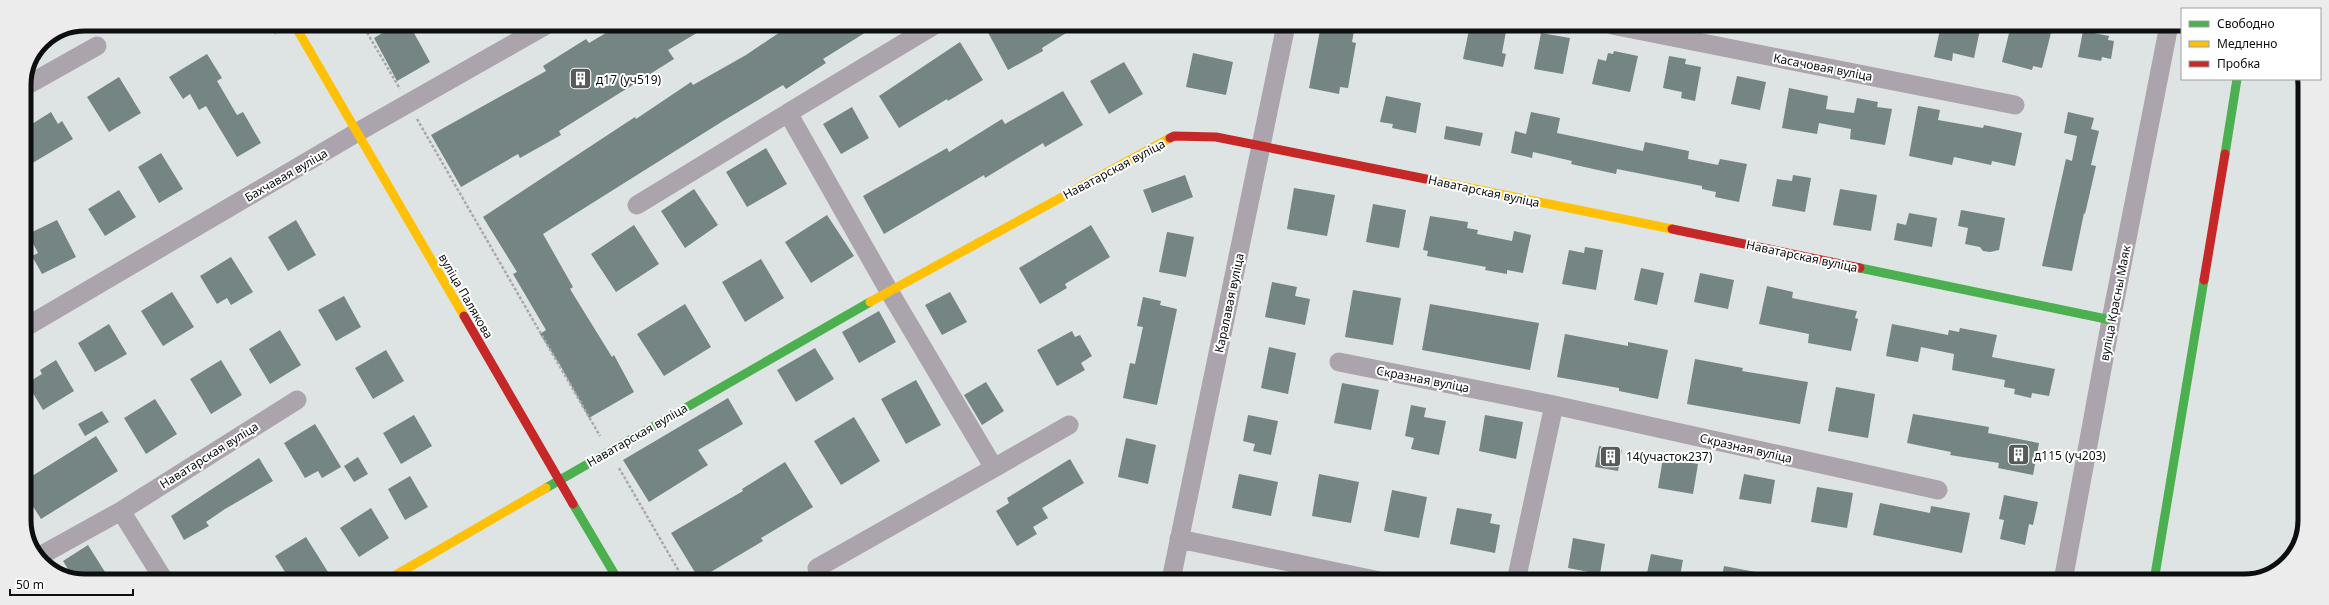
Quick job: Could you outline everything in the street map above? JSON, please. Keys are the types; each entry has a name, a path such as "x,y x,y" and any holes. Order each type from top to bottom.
{"street":[{"name":"вуліца Палякова","path":"298,31 356,134 614,574"},
{"name":"Бахчавая вуліца","path":"31,324 536,31"},
{"path":"637,205 924,31"},
{"name":"Каралавая вуліца","path":"1172,574 1285,31"},
{"name":"Касачовая вуліца","path":"1651,31 2015,105"},
{"name":"вуліца Красны Маяк","path":"2064,574 2111,320 2168,31"},
{"path":"31,83 97,46"},
{"path":"2155,574 2237,80"},
{"path":"788,114 889,291 994,468"},
{"name":"Наватарская вуліца","path":"397,574 889,291 1174,136 1216,137 1262,145 2111,320"},
{"name":"Скразная вуліца","path":"1339,362 1554,405 1938,490"},
{"name":"Наватарская вуліца","path":"43,554 121,511 297,400"},
{"path":"1518,574 1554,405"},
{"path":"817,568 1069,424"},
{"path":"121,511 160,574"},
{"path":"1179,539 1351,574"}],"path":[{"path":"366,31 403,96"},
{"path":"416,118 602,438"},
{"path":"616,464 680,574"}],"building":[{"path":"386,31 413,31 430,62 397,81 374,38"},
{"path":"609,31 700,31 668,50 674,59 559,131 561,135 520,158 518,154 461,187 431,135 546,71 543,66 586,39 589,43"},
{"path":"782,31 868,31 823,59 826,63 786,89 783,85 543,234 573,287 570,289 612,357 614,355 634,392 589,418 560,365 540,334 546,330 513,274 517,272 483,217 691,82 693,85 746,55"},
{"path":"987,31 1069,31 1042,48 1043,51 1008,70"},
{"path":"1320,31 1354,31 1352,42 1356,43 1348,88 1340,87 1339,94 1309,88"},
{"path":"1469,31 1506,31 1502,53 1506,54 1503,67 1463,59"},
{"path":"1940,31 1980,31 1974,58 1953,53 1952,61 1934,57"},
{"path":"2010,31 2051,31 2042,68 2033,66 2032,70 2002,62"},
{"path":"2083,31 2109,36 2108,40 2114,41 2111,59 2102,57 2101,61 2078,57"},
{"path":"1541,33 1570,38 1563,74 1534,69"},
{"path":"960,42 983,80 948,101 947,99 899,128 879,96"},
{"path":"1614,51 1638,56 1630,92 1592,84 1598,59 1606,61 1608,53 1613,54"},
{"path":"1193,53 1233,62 1226,95 1186,87"},
{"path":"207,54 222,78 217,81 237,115 243,112 261,143 237,157 206,106 199,110 190,94 183,99 169,77"},
{"path":"1669,56 1686,59 1685,64 1701,67 1695,101 1681,98 1682,92 1663,88"},
{"path":"1124,62 1143,94 1109,114 1090,81"},
{"path":"1737,76 1766,82 1760,110 1731,104"},
{"path":"119,77 141,113 109,132 87,97"},
{"path":"1789,88 1828,96 1826,109 1854,113 1857,98 1878,102 1877,107 1892,109 1885,145 1850,139 1851,129 1819,123 1817,134 1782,128"},
{"path":"1063,91 1083,125 1045,147 1043,143 985,178 984,175 884,234 863,196 947,148 949,152 1002,119 1005,124"},
{"path":"1386,96 1421,103 1416,133 1392,128 1393,124 1380,122"},
{"path":"1918,106 1940,110 1938,120 1983,128 1984,125 2022,133 2015,166 1992,161 1991,165 1954,157 1952,165 1909,156"},
{"path":"852,107 869,138 841,154 823,124"},
{"path":"51,112 58,124 62,121 73,139 31,164 31,125"},
{"path":"1531,112 1560,118 1557,133 1643,151 1645,142 1689,151 1688,159 1718,165 1720,159 1747,164 1739,202 1715,197 1716,192 1702,189 1702,186 1617,169 1616,174 1571,164 1572,161 1533,152 1532,158 1511,153 1515,131 1526,134"},
{"path":"2068,112 2094,118 2091,129 2099,131 2091,165 2096,166 2085,214 2084,213 2072,271 2042,266 2066,159 2072,161 2077,136 2064,133"},
{"path":"1446,126 1483,133 1480,146 1444,139"},
{"path":"766,148 787,184 747,207 726,172"},
{"path":"161,153 183,189 159,203 138,167"},
{"path":"1185,175 1193,197 1152,213 1143,190"},
{"path":"1793,175 1811,178 1805,212 1772,206 1777,179 1792,181"},
{"path":"1294,188 1335,195 1327,236 1287,229"},
{"path":"694,189 718,225 685,248 661,211"},
{"path":"1840,189 1877,195 1871,231 1833,225"},
{"path":"119,190 136,217 105,236 88,209"},
{"path":"1373,204 1406,210 1399,248 1366,242"},
{"path":"1961,210 2005,218 1999,250 1990,252 1983,251 1980,247 1965,244 1968,228 1958,226"},
{"path":"1909,213 1937,218 1932,247 1894,240 1897,223 1906,225"},
{"path":"827,215 854,256 811,283 785,242"},
{"path":"1430,216 1468,222 1467,228 1478,230 1477,234 1512,241 1514,231 1531,235 1523,273 1507,270 1507,274 1485,270 1486,267 1427,256 1428,251 1423,250"},
{"path":"57,220 76,257 42,274 32,256 38,253 31,240 31,233"},
{"path":"296,220 316,255 288,271 268,237"},
{"path":"634,225 659,264 616,292 591,254"},
{"path":"1091,225 1110,257 1065,284 1067,288 1040,304 1019,268"},
{"path":"1167,232 1194,237 1186,277 1159,272"},
{"path":"1585,247 1603,250 1596,290 1562,284 1569,250 1584,253"},
{"path":"231,257 253,292 231,305 227,298 217,304 200,276"},
{"path":"761,259 784,298 745,322 722,282"},
{"path":"1641,268 1664,273 1657,305 1634,300"},
{"path":"1700,273 1734,280 1728,309 1694,302"},
{"path":"1272,282 1297,287 1295,296 1310,299 1305,325 1265,317"},
{"path":"1767,286 1793,292 1792,298 1857,311 1855,318 1858,319 1851,351 1808,343 1809,334 1759,324"},
{"path":"1353,290 1401,298 1393,345 1345,337"},
{"path":"172,292 194,327 163,346 141,311"},
{"path":"950,292 967,322 942,335 925,305"},
{"path":"344,296 361,327 336,341 318,310"},
{"path":"1143,297 1161,301 1160,305 1177,309 1157,405 1123,398 1130,363 1135,364 1143,327 1137,326"},
{"path":"685,304 711,347 664,376 637,334"},
{"path":"1430,304 1539,323 1530,370 1422,350"},
{"path":"879,311 896,342 859,363 842,332"},
{"path":"109,324 127,354 95,372 78,343"},
{"path":"1892,324 1948,335 1949,330 1959,332 1960,328 1997,335 1992,357 2055,369 2049,396 2032,393 2031,398 2014,394 2015,389 2004,387 2005,380 1952,370 1954,354 1921,347 1918,362 1886,356"},
{"path":"280,330 301,365 270,384 249,349"},
{"path":"1072,331 1075,337 1080,335 1092,356 1081,363 1085,370 1057,386 1037,350"},
{"path":"1565,334 1628,346 1628,342 1668,350 1658,399 1619,391 1619,388 1557,377"},
{"path":"1269,347 1296,353 1288,394 1261,388"},
{"path":"815,348 834,379 796,402 777,370"},
{"path":"386,350 404,381 373,399 355,368"},
{"path":"1695,359 1743,368 1742,371 1808,382 1800,424 1687,404"},
{"path":"56,360 74,391 43,410 31,390 31,381 42,374 40,370"},
{"path":"221,360 242,395 211,414 190,379"},
{"path":"916,380 941,425 906,444 881,399"},
{"path":"986,382 1004,411 982,425 964,395"},
{"path":"1342,383 1379,390 1371,430 1334,423"},
{"path":"1836,387 1875,394 1868,438 1828,431"},
{"path":"728,398 743,424 698,450 708,465 649,502 623,460"},
{"path":"155,399 177,434 146,454 124,418"},
{"path":"1411,405 1426,408 1424,417 1446,421 1439,455 1411,449 1414,438 1405,436"},
{"path":"102,411 109,422 85,436 78,424"},
{"path":"1913,414 1989,427 1988,433 2039,443 2033,475 1998,468 1999,463 1950,455 1951,452 1907,443"},
{"path":"414,415 432,446 401,464 383,433"},
{"path":"1248,415 1278,421 1271,455 1253,451 1255,444 1243,441"},
{"path":"1485,415 1523,422 1516,459 1479,451"},
{"path":"854,417 880,461 841,485 814,441"},
{"path":"315,424 341,467 322,478 318,471 305,478 284,443"},
{"path":"96,436 118,471 41,519 31,503 31,477"},
{"path":"1126,438 1156,445 1148,484 1118,477"},
{"name":"14(участок237)","path":"1599,446 1622,450 1618,471 1595,467"},
{"path":"358,457 368,474 354,482 344,466"},
{"path":"259,458 273,481 225,509 206,522 209,526 184,540 171,516"},
{"path":"1663,458 1698,464 1693,494 1658,488"},
{"path":"1070,459 1084,483 1042,508 1048,518 1033,527 1037,534 1017,546 996,511 1009,503 1007,498"},
{"path":"785,462 813,507 761,538 763,541 707,574 696,574 671,533 743,491 742,489"},
{"path":"1239,474 1278,482 1271,516 1232,508"},
{"path":"1319,474 1359,482 1351,523 1312,516"},
{"path":"1744,474 1775,480 1771,504 1739,499"},
{"path":"410,476 428,507 405,520 388,489"},
{"path":"1817,487 1853,493 1847,528 1811,522"},
{"path":"1392,490 1427,497 1419,538 1384,531"},
{"path":"2004,495 2038,502 2033,525 2029,524 2025,545 2000,539 2004,520 1999,519"},
{"path":"1880,503 1930,513 1931,506 1970,513 1962,553 1873,535"},
{"path":"371,508 389,538 359,557 340,528"},
{"path":"1457,508 1492,514 1490,523 1500,525 1495,553 1450,544"},
{"path":"306,537 328,572 325,574 286,574 275,556"},
{"path":"1573,538 1605,544 1600,574 1568,568"},
{"path":"88,545 106,574 85,574 68,571 66,570 68,569 63,561"},
{"path":"1651,554 1683,560 1680,574 1647,574"},
{"path":"1724,566 1766,574 1722,574"}],"traffic: fast":[{"path":"2225,154 2237,80"},
{"path":"1860,268 2111,320"},
{"path":"2155,574 2204,280"},
{"path":"546,488 870,302"},
{"path":"573,504 614,574"}],"traffic: slow":[{"path":"298,31 464,316"},
{"path":"870,302 1170,138"},
{"path":"1426,179 1672,229"},
{"path":"397,574 546,488"}],"traffic: jam":[{"path":"1170,138 1174,136 1216,137 1426,179"},
{"path":"2204,280 2225,154"},
{"path":"1672,229 1860,268"},
{"path":"464,316 573,504"}],"place":[{"name":"д17 (уч519)","path":"581,79"},
{"name":"д115 (уч203)","path":"2019,455"},
{"name":"14(участок237)","path":"1610,456"}]}
